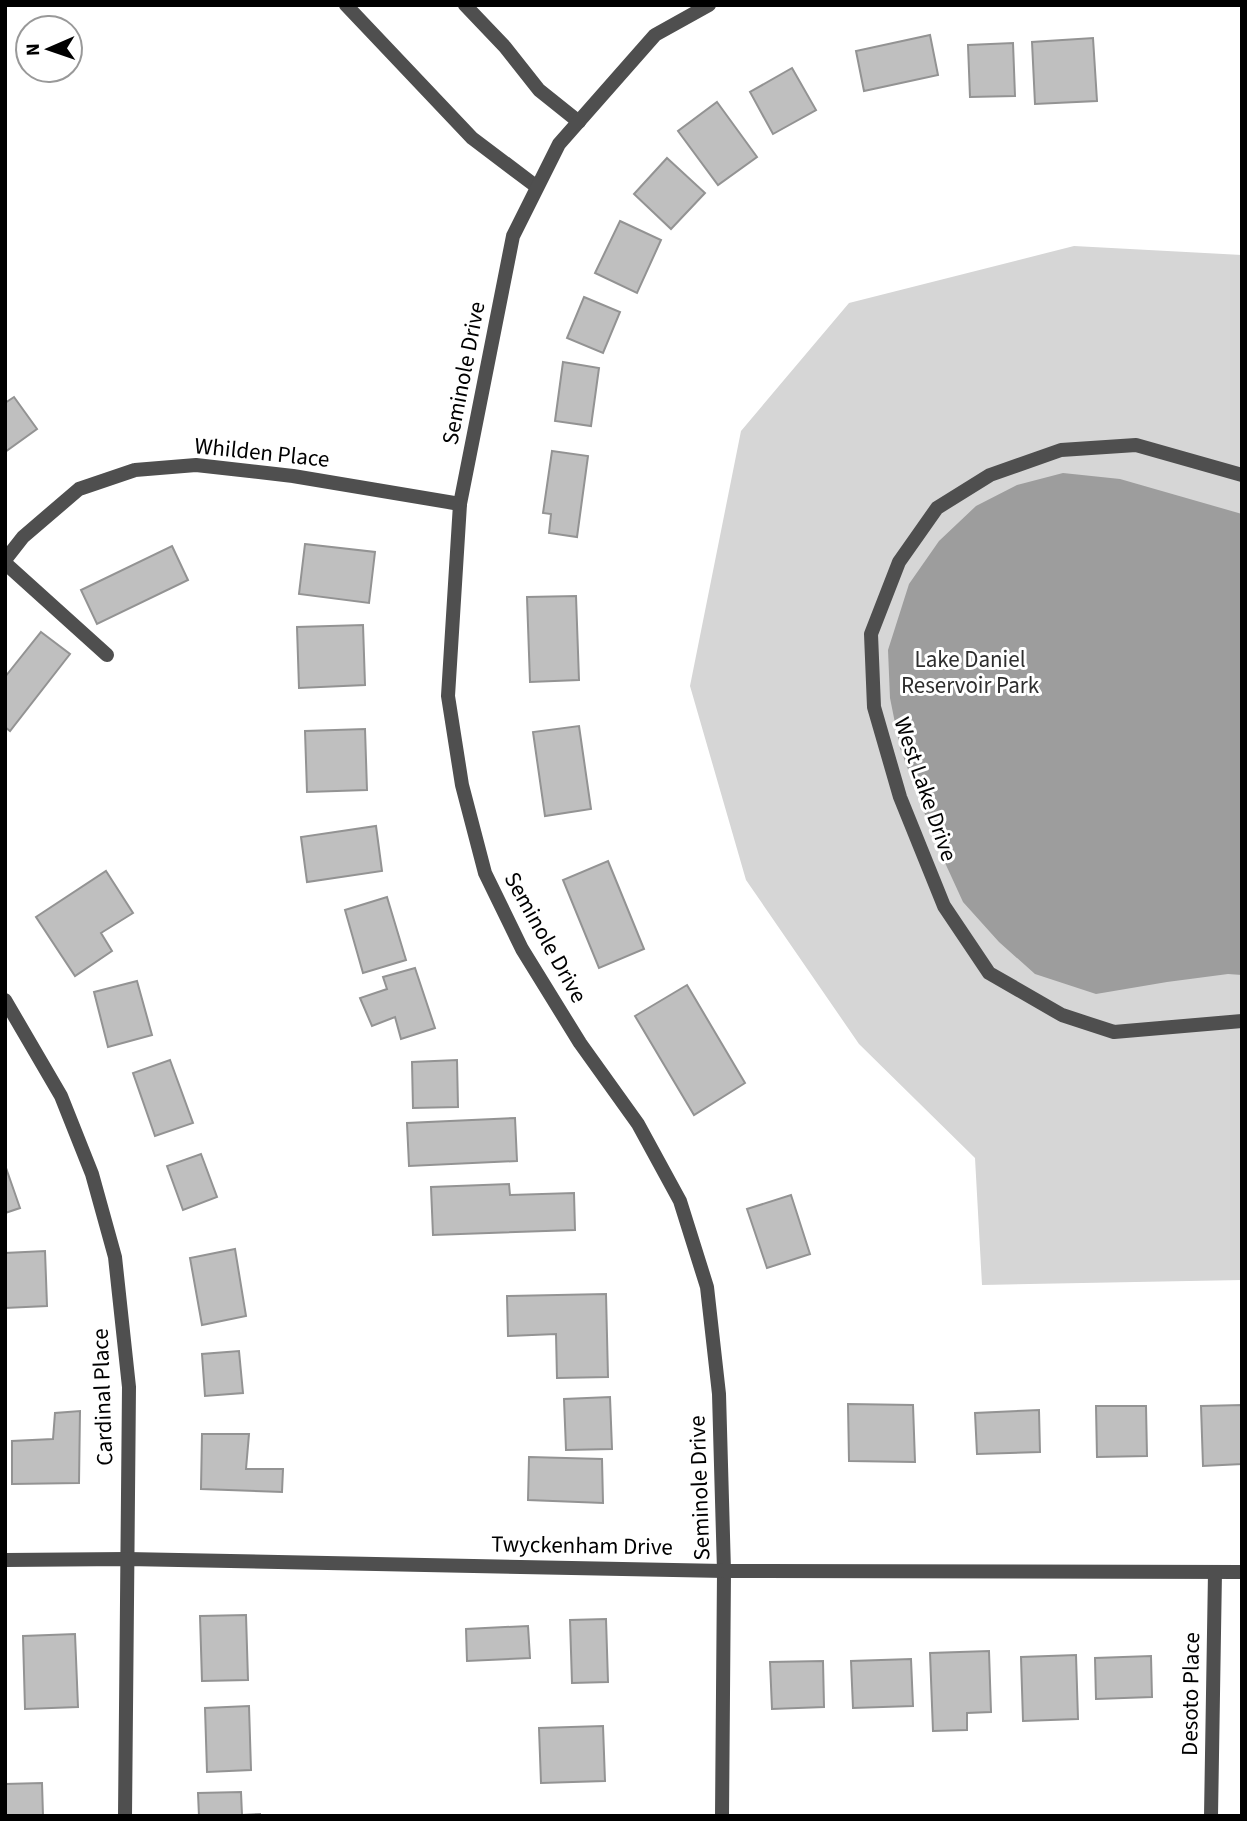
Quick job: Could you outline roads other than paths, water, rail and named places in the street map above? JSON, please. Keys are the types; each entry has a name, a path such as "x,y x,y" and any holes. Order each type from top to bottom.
{"street":[{"path":"346,5 472,138 537,187"},
{"path":"465,5 505,47 540,90 579,122"},
{"name":"Seminole Drive","path":"709,5 655,36 559,145 513,236 460,504 448,696 462,785 485,873 522,949 580,1043 638,1124 680,1201 707,1287 719,1394 724,1571 722,1816"},
{"name":"West Lake Drive","path":"1242,475 1136,445 1060,450 990,475 937,508 899,562 871,634 874,707 900,797 944,906 989,973 1062,1015 1114,1032 1242,1021"},
{"name":"Whilden Place","path":"5,562 23,537 79,489 135,470 198,465 293,476 460,504"},
{"path":"5,562 107,655"},
{"name":"Cardinal Place","path":"5,1000 61,1096 92,1174 115,1257 129,1387 125,1816"},
{"name":"Twyckenham Drive","path":"5,1560 127,1559 724,1571 1242,1572"},
{"name":"Desoto Place","path":"1211,1816 1215,1572"}],"park label":[{"name":"Lake Daniel Reservoir Park","path":"970,672"}]}
